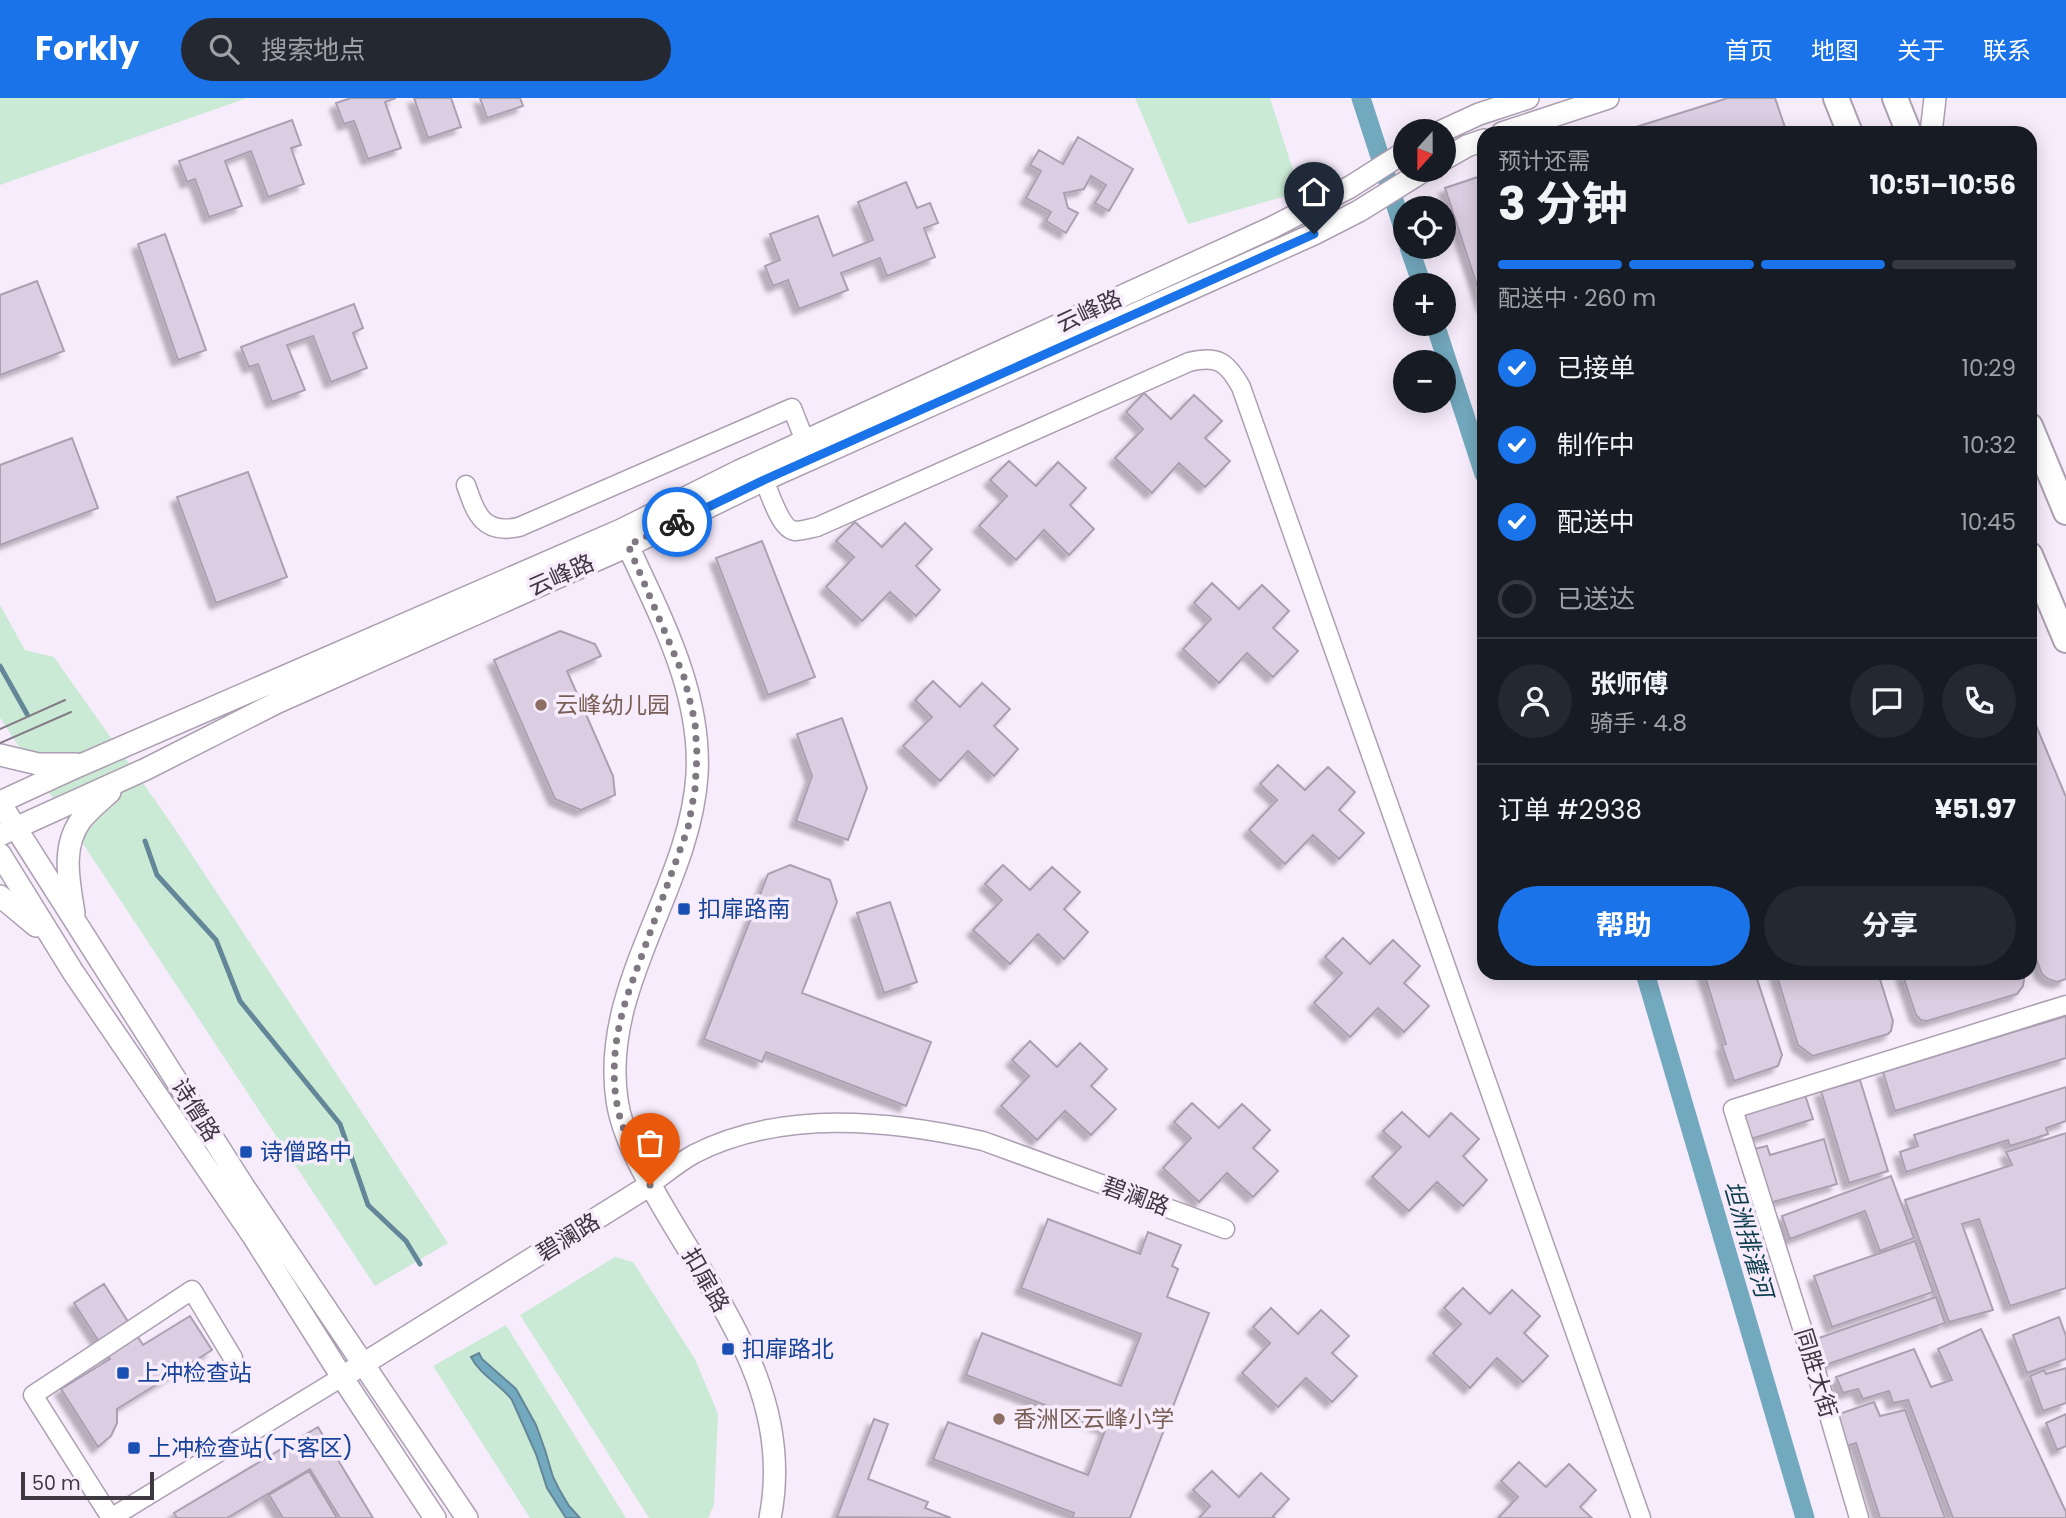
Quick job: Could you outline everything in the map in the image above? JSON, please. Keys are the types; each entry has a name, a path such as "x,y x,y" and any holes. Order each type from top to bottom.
{"main road":[{"path":"1836,98 1847,126"},
{"path":"1895,98 1906,126"},
{"path":"2037,443 2066,512"},
{"path":"2037,572 2066,640"}],"street":[{"path":"1456,124 1528,98"},
{"path":"1523,126 1608,98"},
{"path":"1932,126 1935,98"},
{"path":"1456,153 1475,143"},
{"name":"云峰路","path":"8,831 125,779 276,703 624,538 739,471 1299,214 1350,187 1393,160"},
{"name":"云峰路","path":"0,802 81,765 764,480 1314,234 1359,211 1405,182"},
{"path":"764,480 782,522 788,528 794,531 817,527 1189,362 1213,359 1231,369 1241,387 1641,1518"},
{"path":"466,485 479,518 494,527 508,529 519,527 792,408 805,441"},
{"name":"扣扉路","path":"624,538 684,677 695,722 697,755 695,789 688,828 624,1006 616,1042 616,1090 622,1123 650,1185 738,1334 761,1387 775,1452 770,1518"},
{"path":"0,755 38,764 81,765"},
{"path":"76,922 68,864 75,830 88,813 125,779"},
{"name":"诗僧路","path":"0,802 8,831 76,922 244,1187 467,1518"},
{"name":"诗僧路","path":"0,855 55,944 253,1236 435,1518"},
{"path":"0,896 55,944"},
{"name":"同胜大街","path":"1859,1518 1733,1109 2066,1004"},
{"name":"碧澜路","path":"111,1518 650,1185 696,1153 773,1127 818,1124 896,1126 950,1133 1010,1149 1226,1229"},
{"path":"111,1518 33,1395 192,1290 233,1358"}],"green space":[{"path":"0,98 247,98 0,185"},
{"path":"1135,98 1270,98 1300,192 1188,224"},
{"path":"0,605 25,650 54,657 169,820 448,1243 375,1286 0,718"},
{"path":"615,1257 633,1262 695,1359 718,1414 714,1505 708,1518 649,1518 520,1315"},
{"path":"506,1325 626,1518 530,1518 433,1366"}],"water":[{"path":"479,1353 482,1359 516,1389 536,1425 553,1477 569,1506 580,1518 566,1518 547,1488 536,1454 512,1400 471,1357"}],"building":[{"path":"351,98 396,98 385,102 401,148 368,159 354,121 344,124 336,103"},
{"path":"414,98 451,98 461,127 428,138"},
{"path":"480,98 520,98 523,106 487,118"},
{"path":"1728,98 1775,98 1785,126 1639,126"},
{"path":"292,120 301,145 291,148 304,184 268,197 251,151 225,161 242,206 209,217 195,179 187,182 179,161"},
{"path":"1078,137 1133,169 1109,211 1095,203 1106,185 1091,176 1084,189 1064,193 1068,208 1078,213 1066,233 1046,221 1051,212 1026,198 1041,171 1030,165 1039,150 1063,164"},
{"path":"1477,177 1477,286 1456,222 1456,196 1448,196 1445,188"},
{"path":"906,182 917,208 930,203 938,223 924,228 935,257 887,276 880,258 841,273 848,290 799,309 788,280 773,286 765,266 780,260 770,234 818,216 833,256 873,240 858,202"},
{"path":"165,234 206,350 178,360 138,244"},
{"path":"37,281 64,351 0,375 0,295"},
{"path":"354,304 363,328 353,333 367,368 331,382 313,336 287,345 305,390 272,402 258,364 249,367 241,347"},
{"path":"1144,393 1171,419 1194,395 1222,421 1205,438 1230,461 1205,487 1179,463 1152,493 1115,458 1143,429 1126,412"},
{"path":"72,438 98,508 0,545 0,465"},
{"path":"1009,461 1036,486 1058,462 1086,488 1070,505 1094,529 1069,555 1044,530 1016,560 979,526 1007,496 990,480"},
{"path":"248,472 287,577 216,603 177,497"},
{"path":"855,522 882,547 905,523 932,549 916,566 940,590 916,616 890,592 862,621 826,587 854,557 836,541"},
{"path":"762,541 815,677 768,695 716,558"},
{"path":"1212,583 1239,609 1262,585 1289,611 1273,628 1298,651 1273,677 1247,653 1219,683 1183,649 1211,619 1194,603"},
{"path":"560,631 595,644 601,656 567,671 613,776 615,795 581,810 555,799 494,660"},
{"path":"933,681 960,707 982,683 1010,709 994,726 1018,749 994,776 968,751 940,781 903,746 932,717 915,700"},
{"path":"842,718 867,788 848,840 796,821 812,776 797,734"},
{"path":"2037,728 2066,797 2066,979 2057,982 2042,974 2037,961"},
{"path":"1278,765 1305,790 1328,767 1355,792 1339,810 1364,833 1339,859 1313,835 1285,864 1249,830 1277,800 1260,784"},
{"path":"790,865 830,880 837,902 802,993 931,1042 906,1106 766,1052 762,1062 704,1039 768,874"},
{"path":"1003,865 1030,890 1052,867 1080,892 1064,909 1088,932 1064,959 1038,934 1010,964 973,930 1002,900 985,884"},
{"path":"890,902 917,982 884,993 857,913"},
{"path":"1343,938 1370,964 1393,940 1420,966 1404,983 1429,1006 1404,1032 1378,1008 1350,1037 1314,1003 1342,973 1325,957"},
{"path":"1706,980 1757,980 1782,1055 1778,1066 1734,1081 1722,1045 1726,1044"},
{"path":"1778,980 1880,980 1893,1021 1888,1034 1813,1056 1798,1045"},
{"path":"1904,980 2024,980 2017,994 1927,1021 1916,1015"},
{"path":"2066,1016 2066,1058 1895,1111 1883,1072"},
{"path":"1030,1041 1057,1067 1080,1043 1107,1069 1091,1086 1116,1109 1091,1135 1065,1111 1037,1140 1001,1106 1029,1076 1012,1060"},
{"path":"1860,1080 1888,1171 1849,1183 1821,1091"},
{"path":"2066,1087 2066,1121 2046,1128 2048,1134 2010,1146 2008,1140 1906,1172 1900,1152 1918,1146 1914,1135"},
{"path":"1805,1095 1813,1119 1751,1139 1743,1115"},
{"path":"1192,1103 1219,1128 1242,1104 1270,1130 1253,1148 1278,1171 1253,1197 1227,1173 1199,1202 1163,1168 1191,1138 1174,1122"},
{"path":"1402,1112 1429,1137 1451,1113 1479,1139 1463,1156 1487,1180 1463,1206 1437,1182 1409,1211 1372,1177 1401,1147 1383,1131"},
{"path":"2066,1133 2066,1288 2010,1306 1979,1219 1962,1224 1993,1310 1949,1322 1905,1200 2012,1165 2006,1152"},
{"path":"1824,1139 1837,1184 1766,1204 1750,1150 1767,1146 1770,1155"},
{"path":"1891,1176 1914,1238 1880,1251 1865,1211 1790,1239 1782,1216"},
{"path":"1048,1219 1140,1254 1148,1232 1181,1245 1172,1266 1178,1269 1167,1297 1209,1313 1130,1518 1072,1518 1074,1513 933,1459 948,1422 1088,1475 1106,1428 966,1375 982,1333 1121,1386 1141,1334 1021,1288"},
{"path":"1915,1241 1933,1292 1832,1327 1814,1276"},
{"path":"104,1284 143,1345 190,1316 212,1350 117,1409 117,1423 111,1436 98,1447 61,1389 110,1359 74,1303"},
{"path":"1463,1288 1490,1314 1512,1290 1540,1316 1524,1333 1548,1356 1523,1382 1497,1358 1470,1388 1433,1353 1461,1324 1444,1308"},
{"path":"1936,1297 1945,1323 1820,1367 1810,1341"},
{"path":"1271,1308 1298,1334 1321,1310 1349,1336 1332,1353 1357,1376 1332,1402 1306,1378 1278,1407 1242,1373 1270,1343 1253,1327"},
{"path":"2059,1317 2066,1336 2066,1359 2027,1373 2013,1335"},
{"path":"1981,1329 2066,1512 2066,1518 1953,1518 1908,1400 1893,1403 1889,1391 1863,1399 1858,1389 1843,1393 1836,1377 1914,1349 1931,1387 1952,1380 1938,1349"},
{"path":"2066,1368 2066,1403 2043,1411 2030,1376 2044,1370 2046,1374"},
{"path":"1874,1402 1880,1416 1905,1410 1945,1518 1880,1518 1856,1443 1847,1446 1836,1415"},
{"path":"2066,1414 2066,1446 2057,1450 2046,1423"},
{"path":"874,1419 888,1424 868,1479 928,1502 925,1508 951,1518 837,1517"},
{"path":"318,1427 373,1518 340,1518 310,1469 227,1518 177,1518 174,1513"},
{"path":"1519,1462 1546,1487 1569,1464 1596,1490 1580,1507 1592,1518 1498,1518 1518,1497 1501,1481"},
{"path":"309,1471 337,1518 283,1518 269,1495"},
{"path":"1212,1471 1239,1497 1261,1473 1289,1499 1273,1516 1275,1518 1199,1518 1210,1506 1193,1490"}],"waterway":[{"name":"坦洲排灌河","path":"1361,98 1393,197"},
{"name":"坦洲排灌河","path":"1413,259 1418,273"},
{"name":"坦洲排灌河","path":"1439,336 1477,453"},
{"path":"0,666 27,714"},
{"path":"145,841 157,875 216,940 240,1001 340,1124 368,1205 406,1241 420,1264"},
{"name":"坦洲排灌河","path":"1647,980 1805,1518"}],"tram line":[{"path":"0,729 65,700"},
{"path":"0,743 71,712"}],"way so far":[{"path":"650,1185 622,1123 615,1079 616,1042 630,988 688,828 697,775 697,755 695,722 684,677 628,545 677,522"}],"place":[{"name":"云峰幼儿园","path":"541,705"},
{"name":"扣扉路南","path":"684,909"},
{"name":"诗僧路中","path":"246,1152"},
{"name":"扣扉路北","path":"728,1349"},
{"name":"上冲检查站","path":"123,1373"},
{"name":"香洲区云峰小学","path":"999,1419"},
{"name":"上冲检查站(下客区)","path":"134,1448"}],"route":[{"path":"677,522 764,480 1314,234"}]}
